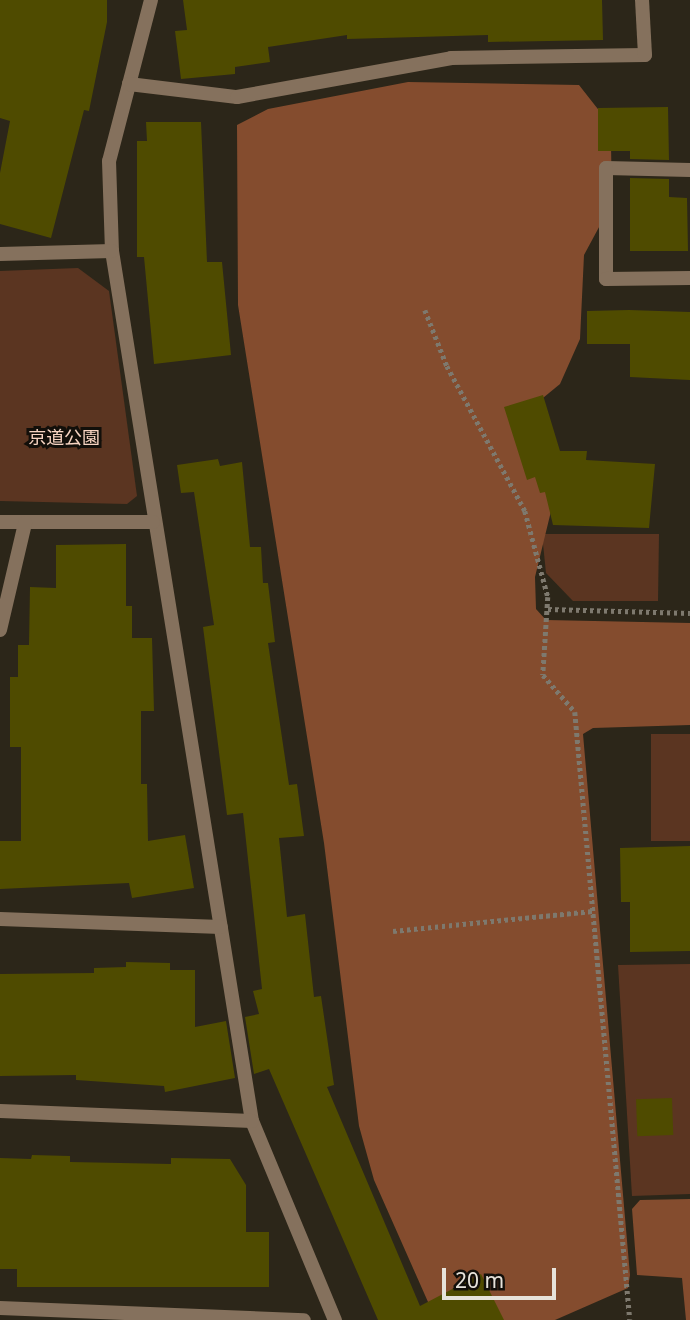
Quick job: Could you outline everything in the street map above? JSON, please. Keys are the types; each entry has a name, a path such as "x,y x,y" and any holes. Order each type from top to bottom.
{"street":[{"path":"150,0 109,161 113,251 153,522 252,1121 335,1320"},
{"path":"129,84 237,97 451,58 645,55 642,0"},
{"path":"690,170 606,168 606,279 690,278"},
{"path":"0,254 113,251"},
{"path":"0,522 153,522"},
{"path":"0,630 25,523"},
{"path":"0,919 221,927"},
{"path":"0,1111 252,1121"},
{"path":"0,1308 304,1320"}],"path":[{"path":"425,310 447,366 525,511 548,608 544,675 575,712 630,1320"},
{"path":"548,608 690,613"},
{"path":"393,931 593,911"}],"green space":[{"name":"京道公園","path":"78,268 109,291 137,496 127,504 0,501 0,271"},
{"path":"542,534 659,534 658,601 573,601 546,573"},
{"path":"651,734 690,734 690,841 651,841"},
{"path":"690,964 690,1194 632,1196 618,965"}],"shaded area":[{"path":"408,82 579,85 601,113 611,144 612,203 584,255 580,339 560,384 521,416 553,503 535,577 536,609 546,620 690,623 690,725 593,728 583,734 630,1275 628,1288 555,1320 436,1320 374,1180 359,1126 324,843 238,305 237,125 268,109"},
{"path":"690,1199 690,1320 686,1320 682,1278 637,1275 632,1209 640,1200"}],"building":[{"path":"0,0 107,0 107,22 89,111 84,110 51,238 0,224 0,173 10,121 0,118"},
{"path":"183,0 602,0 603,40 488,42 488,35 347,39 347,35 268,47 270,62 235,67 235,74 181,79 175,31 187,30"},
{"path":"668,107 669,160 630,159 630,151 598,151 598,108"},
{"path":"146,122 201,122 207,262 222,262 231,355 154,364 144,257 137,257 137,141 147,141"},
{"path":"630,178 669,179 669,197 687,198 688,251 630,251"},
{"path":"587,311 690,312 690,380 630,377 630,344 587,344"},
{"path":"543,395 560,451 587,451 586,460 655,464 649,528 553,525 545,492 540,493 535,477 527,480 504,407"},
{"path":"218,459 220,466 242,462 250,547 261,547 263,583 268,583 275,642 268,643 289,785 297,784 304,836 279,838 287,917 305,914 314,997 321,996 334,1085 327,1087 420,1306 481,1274 504,1320 378,1320 269,1069 254,1074 245,1017 259,1014 253,991 262,989 243,813 227,815 203,627 214,625 194,492 181,493 177,465"},
{"path":"126,544 126,606 132,606 132,638 152,638 154,711 141,711 141,784 147,784 148,841 185,835 194,888 132,898 129,883 0,889 0,841 21,841 21,747 10,747 10,677 18,677 18,645 29,645 30,587 56,588 56,545"},
{"path":"690,846 690,951 630,952 630,902 621,902 620,848"},
{"path":"126,962 170,963 170,970 195,970 195,1027 226,1021 235,1078 165,1092 164,1086 76,1080 76,1075 0,1076 0,974 94,973 94,968 126,967"},
{"path":"672,1098 673,1135 637,1136 636,1099"},
{"path":"32,1155 70,1156 70,1162 171,1164 171,1158 230,1159 246,1185 246,1232 269,1232 269,1287 17,1287 17,1269 0,1269 0,1158 31,1159"}]}
